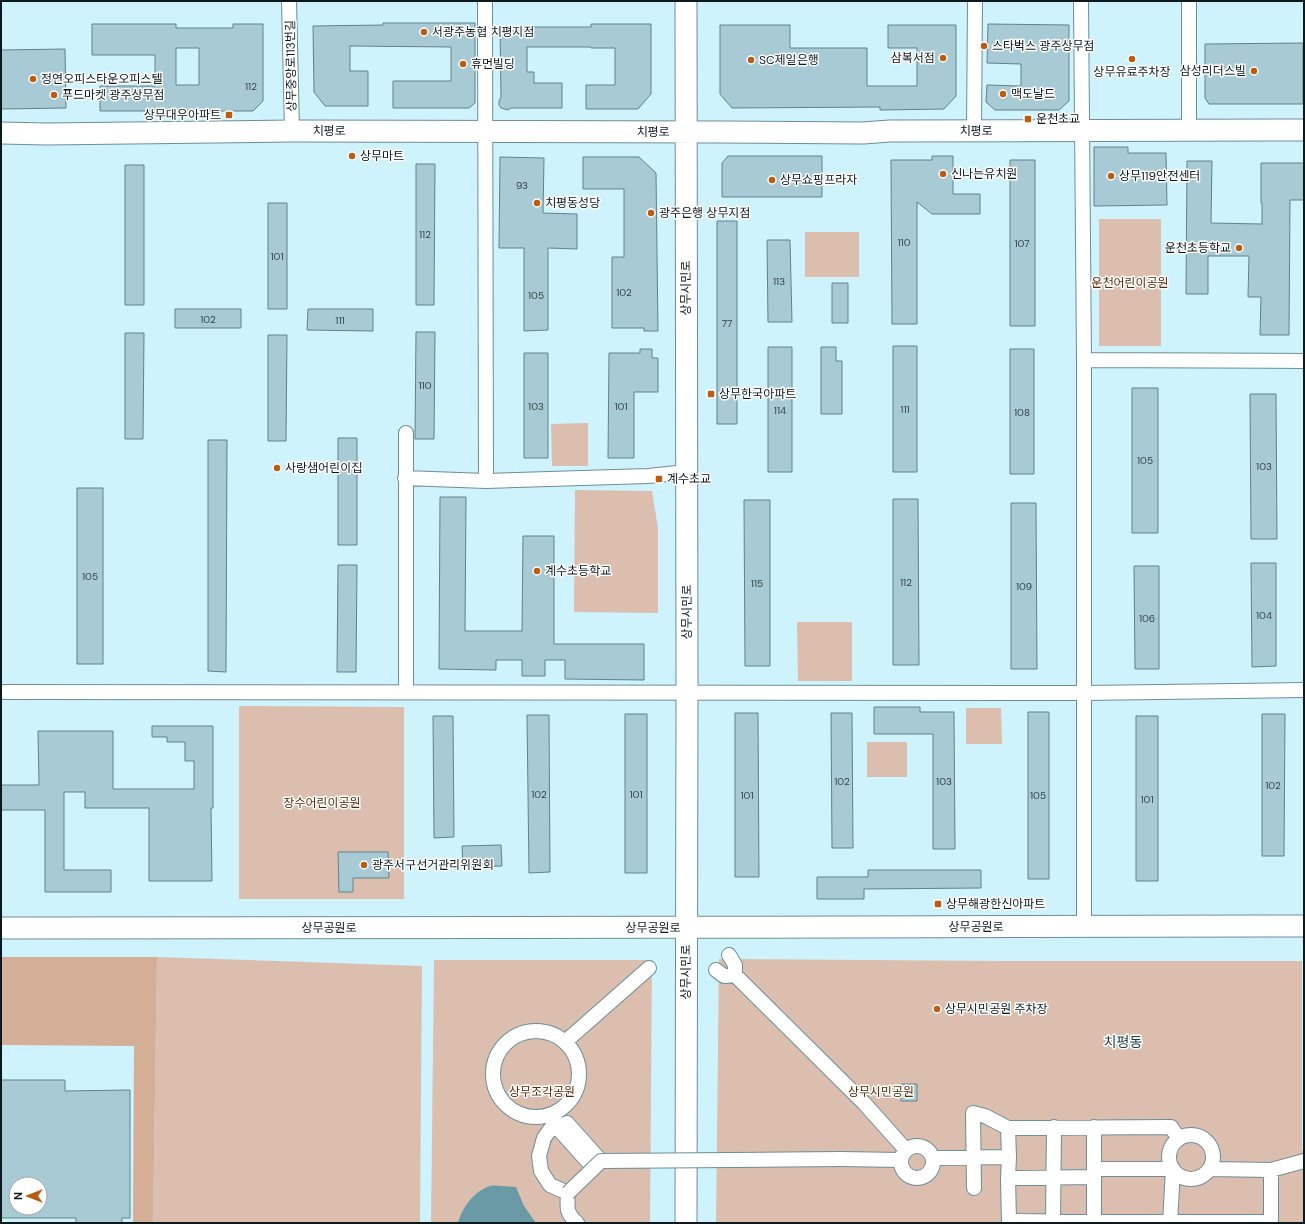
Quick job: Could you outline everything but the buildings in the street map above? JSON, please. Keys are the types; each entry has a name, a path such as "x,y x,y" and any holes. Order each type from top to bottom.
{"street":[{"name":"상무중앙로113번길","path":"289,1 292,131"},
{"path":"485,1 486,480"},
{"name":"상무시민로","path":"686,1 686,1223"},
{"path":"974,131 975,1"},
{"path":"1081,1 1084,360 1084,927"},
{"path":"1188,130 1189,1"},
{"name":"치평로","path":"1,133 485,131 863,134 890,132 974,131 1082,132 1304,130"},
{"path":"1084,360 1304,361"},
{"path":"406,433 406,692"},
{"path":"405,478 486,480 648,476 686,472"},
{"path":"1,692 1084,693 1304,690"},
{"name":"상무공원로","path":"1,928 1304,926"},
{"path":"729,955 735,965 735,976"},
{"path":"565,1042 648,968"},
{"path":"716,970 724,976 735,976 864,1103 903,1155"},
{"path":"566,1192 550,1185 541,1170 539,1156 544,1138 555,1118 574,1094 579,1080 579,1066 574,1053 565,1042 553,1034 539,1031 525,1032 512,1038 502,1048 495,1060 493,1075 495,1089 502,1101 513,1111 526,1116 555,1118 593,1160 841,1159 903,1155 916,1146 922,1146 933,1158 932,1169 929,1174 920,1179 909,1177 905,1174 900,1165 903,1155"},
{"path":"974,1188 973,1113 985,1116 1008,1128 1171,1127 1179,1139"},
{"path":"1053,1221 1054,1127"},
{"path":"1094,1127 1094,1222"},
{"path":"1008,1128 1009,1222 1271,1222 1271,1170"},
{"path":"1193,1135 1200,1137 1211,1147 1213,1154 1210,1169 1198,1178 1184,1178 1173,1169 1170,1163 1170,1150 1179,1139 1193,1135"},
{"path":"933,1158 1009,1157"},
{"path":"577,1223 570,1216 566,1192 593,1160"},
{"path":"1210,1169 1271,1170 1304,1161"},
{"path":"1008,1178 1053,1178 1094,1173 1173,1169"},
{"path":"1170,1222 1173,1169"}],"green space":[{"name":"운천어린이공원","path":"1099,219 1161,219 1161,346 1099,346"},
{"path":"805,232 859,232 859,277 805,277"},
{"path":"588,423 588,466 552,466 551,424"},
{"path":"575,490 652,491 658,528 658,613 574,612"},
{"path":"797,622 852,622 852,681 798,681"},
{"name":"장수어린이공원","path":"239,706 404,707 404,899 239,899"},
{"path":"966,708 1001,708 1002,744 966,744"},
{"path":"867,742 907,742 907,777 867,777"},
{"path":"157,957 422,966 420,1223 153,1223"},
{"name":"상무시민공원","path":"719,959 1302,961 1302,1150 1304,1150 1304,1223 716,1223"},
{"name":"상무조각공원","path":"434,960 652,960 650,1223 431,1223"}],"shaded area":[{"path":"1,957 157,957 153,1223 133,1223 134,1046 1,1045"}],"water":[{"path":"490,1186 516,1187 524,1206 536,1223 458,1223 466,1206 474,1196 484,1188"}],"place":[{"name":"서광주농협 치평지점","path":"424,32"},
{"name":"스타벅스 광주상무점","path":"984,46"},
{"name":"삼복서점","path":"943,58"},
{"name":"상무유료주차장","path":"1132,59"},
{"name":"SC제일은행","path":"751,60"},
{"name":"휴먼빌딩","path":"463,64"},
{"name":"삼성리더스빌","path":"1254,71"},
{"name":"정연오피스타운오피스텔","path":"33,79"},
{"name":"맥도날드","path":"1003,94"},
{"name":"푸드마켓 광주상무점","path":"54,95"},
{"name":"상무대우아파트","path":"229,115"},
{"name":"운천초교","path":"1028,119"},
{"name":"상무마트","path":"352,156"},
{"name":"신나는유치원","path":"943,174"},
{"name":"상무119안전센터","path":"1111,176"},
{"name":"상무쇼핑프라자","path":"772,180"},
{"name":"치평동성당","path":"537,203"},
{"name":"광주은행 상무지점","path":"651,213"},
{"name":"운천초등학교","path":"1239,248"},
{"name":"상무한국아파트","path":"711,394"},
{"name":"사랑샘어린이집","path":"277,468"},
{"name":"계수초교","path":"659,479"},
{"name":"계수초등학교","path":"537,571"},
{"name":"광주서구선거관리위원회","path":"364,865"},
{"name":"상무해광한신아파트","path":"938,904"},
{"name":"상무시민공원 주차장","path":"937,1009"}],"district":[{"name":"치평동","path":"1123,1042"}]}
